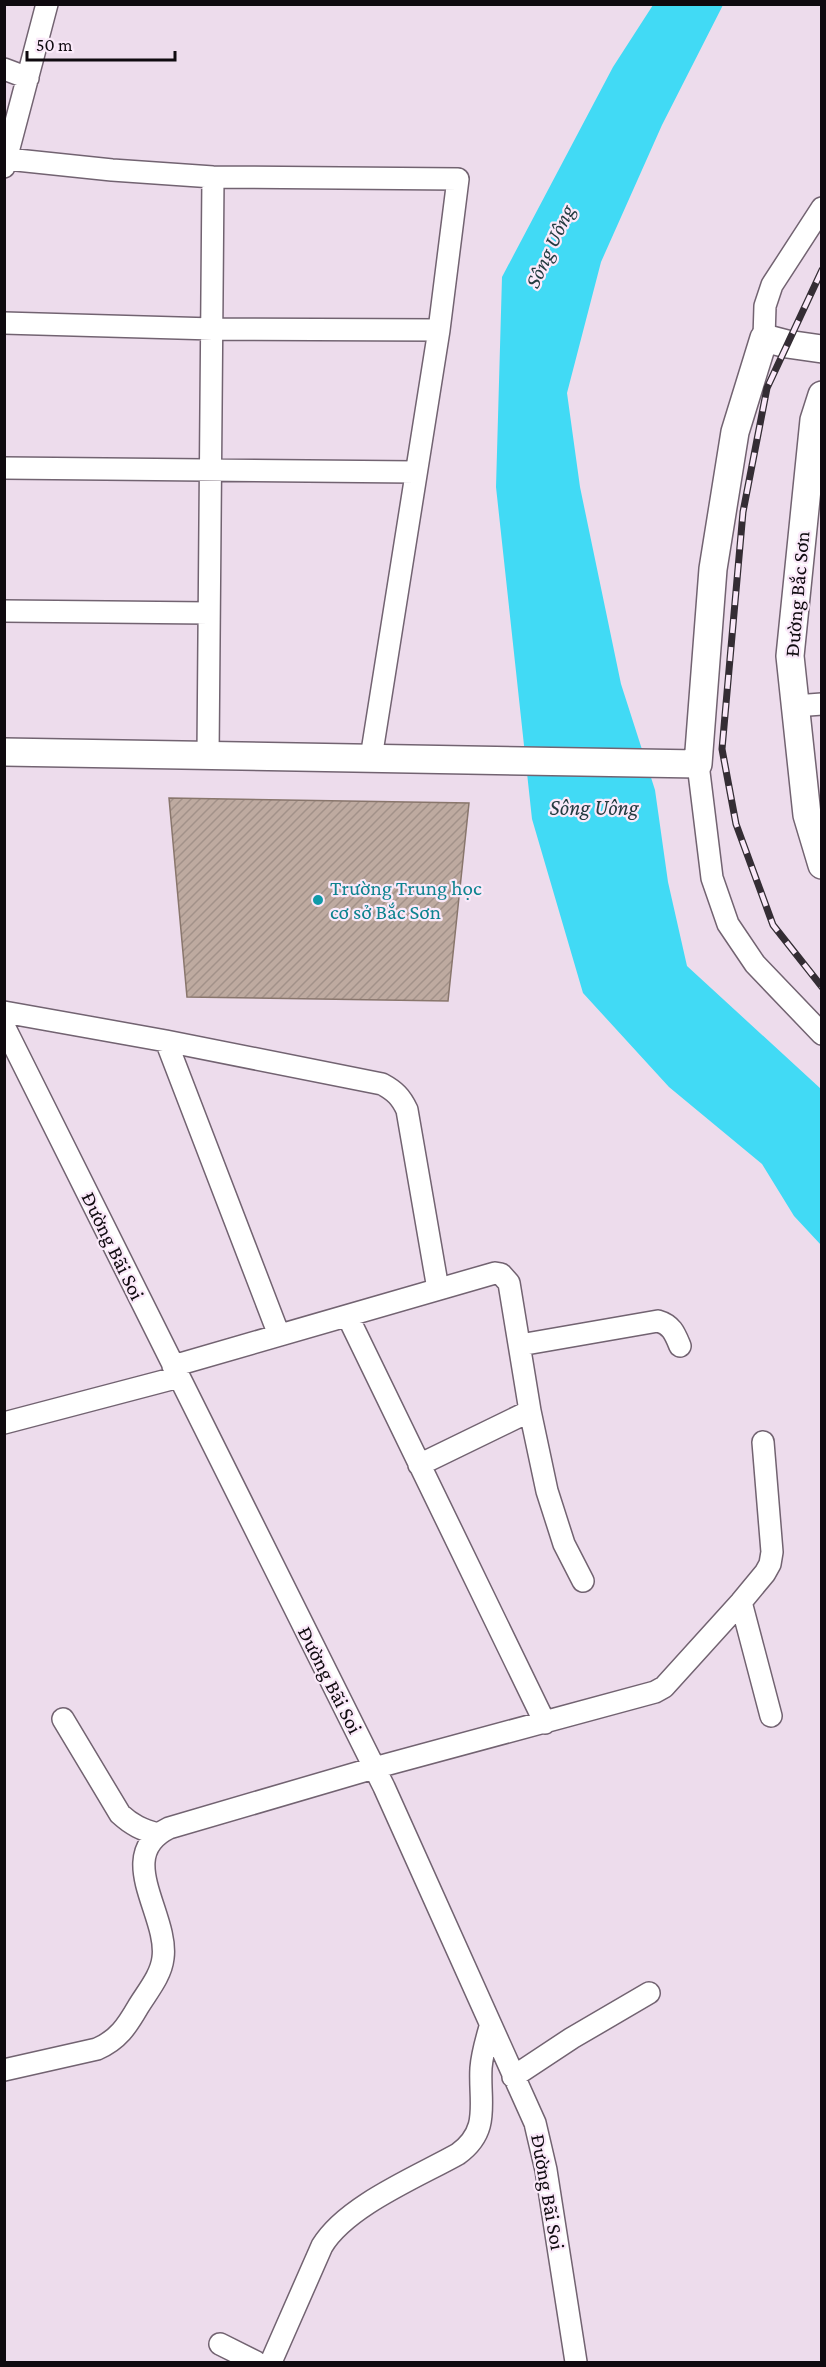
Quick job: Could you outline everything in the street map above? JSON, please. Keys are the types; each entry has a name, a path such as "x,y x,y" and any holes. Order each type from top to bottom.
{"main road":[{"path":"4,752 690,763 714,569 735,432 764,338 822,349"},
{"name":"Đường Bắc Sơn","path":"822,394 814,420 790,656 808,705 807,815 822,865"}],"street":[{"path":"47,4 6,163 213,177 458,179 439,330 370,758"},
{"path":"4,69 28,78"},
{"path":"208,755 213,177"},
{"path":"764,338 765,306 772,285 822,208"},
{"path":"4,323 213,329 439,330"},
{"path":"4,468 415,472"},
{"path":"4,611 209,613"},
{"path":"690,763 712,878 728,924 755,964 822,1034"},
{"path":"4,1012 166,1041 382,1084 393,1090 402,1099 407,1110 438,1289"},
{"name":"Đường Bãi Soi","path":"4,1026 374,1768 535,2123 542,2147 576,2362"},
{"path":"166,1041 279,1335"},
{"path":"4,1423 176,1372 279,1335 495,1273 506,1277 509,1283 530,1411 555,1518 564,1544 583,1581"},
{"path":"348,1317 545,1724"},
{"path":"520,1344 658,1321 672,1328 680,1346"},
{"path":"419,1465 530,1411"},
{"path":"4,2070 97,2049 109,2044 126,2028 161,1969 164,1956 163,1941 144,1867 146,1849 158,1834 169,1828 374,1768 545,1724 655,1692 664,1687 741,1602 770,1564 772,1552 763,1442"},
{"path":"741,1602 771,1716"},
{"path":"63,1719 120,1814 130,1824 158,1834"},
{"path":"513,2077 581,2032 649,1992"},
{"path":"271,2362 322,2246 331,2232 357,2210 458,2154 475,2137 482,2113 481,2068 490,2027"},
{"path":"220,2344 256,2362"}],"water":[{"name":"Sông Uông","path":"653,5 723,5 662,125 601,262 567,393 580,487 621,684 655,790 668,882 687,966 821,1089 821,1245 794,1216 762,1164 669,1087 583,993 532,819 496,487 502,277 613,67"}],"building":[{"name":"Trường Trung học cơ sở Bắc Sơn","path":"169,798 469,803 448,1001 187,997"}],"railway":[{"path":"822,270 767,388 743,512 722,749 736,824 773,925 822,987"}],"place":[{"name":"Trường Trung học cơ sở Bắc Sơn","path":"318,900"}]}
